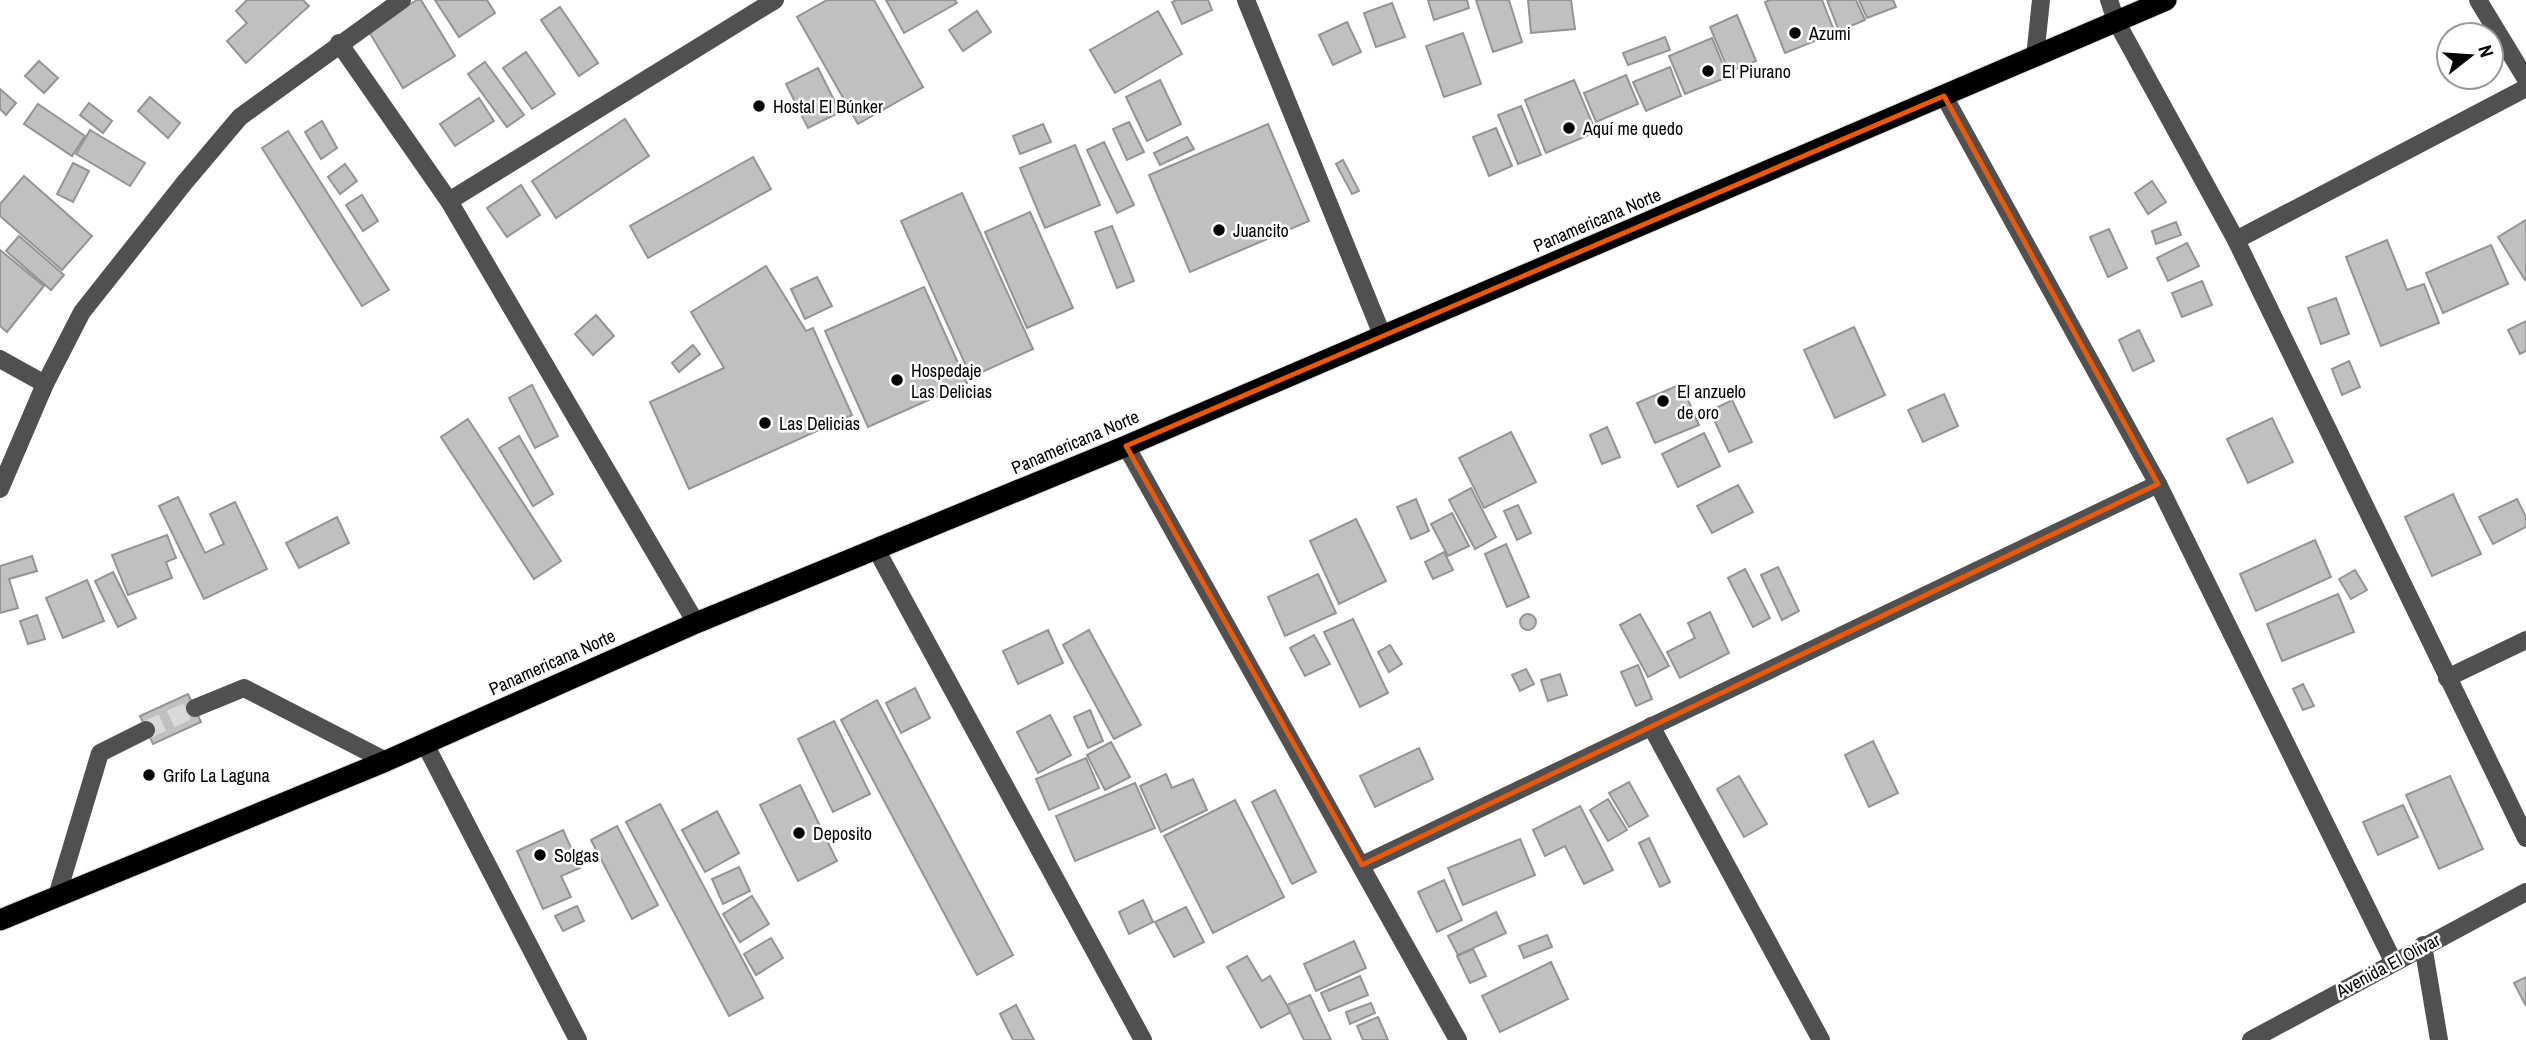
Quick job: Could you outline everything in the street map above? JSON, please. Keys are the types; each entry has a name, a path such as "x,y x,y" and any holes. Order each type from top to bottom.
{"highway":[{"name":"Panamericana Norte","path":"0,920 386,761 696,623 1126,446 2166,0"}],"street":[{"path":"0,489 45,384 82,312 240,117 402,0"},
{"path":"449,201 775,0"},
{"path":"1246,0 1383,337"},
{"path":"2035,57 2041,0"},
{"path":"2109,0 2116,21 2236,240 2526,838"},
{"path":"2478,0 2526,79"},
{"path":"339,43 449,201 696,623"},
{"path":"2236,240 2526,88"},
{"path":"1944,96 2158,484 2393,961"},
{"path":"0,359 45,384"},
{"path":"1126,446 1458,1040"},
{"path":"1362,864 2158,484"},
{"path":"876,549 1143,1040"},
{"path":"2447,678 2526,640"},
{"path":"195,708 244,688 386,761"},
{"path":"1651,726 1821,1040"},
{"path":"57,896 100,753 146,730"},
{"path":"425,744 578,1040"},
{"name":"Avenida El Olivar","path":"2251,1040 2393,961 2526,892"},
{"path":"2423,946 2439,1040"}],"highlighted area":[{"path":"1944,96 2158,484 1362,865 1126,446"}],"building":[{"path":"247,0 303,0 309,6 246,63 227,41 247,23 236,11"},
{"path":"421,0 455,56 403,88 368,30"},
{"path":"435,0 487,0 495,13 459,37"},
{"path":"827,0 874,0 923,87 858,124 797,17"},
{"path":"886,0 955,0 957,3 904,33"},
{"path":"1208,0 1212,10 1182,24 1172,2"},
{"path":"1428,0 1467,0 1469,8 1434,20"},
{"path":"1476,0 1509,0 1522,42 1493,52"},
{"path":"1528,0 1571,0 1575,29 1531,33"},
{"path":"1822,0 1835,33 1785,53 1765,2"},
{"path":"1827,0 1856,0 1865,20 1839,31"},
{"path":"1859,0 1893,0 1896,7 1867,18"},
{"path":"1392,3 1405,37 1376,47 1364,13"},
{"path":"560,7 598,63 579,76 541,20"},
{"path":"977,11 991,32 963,51 949,30"},
{"path":"1158,11 1182,54 1115,93 1090,50"},
{"path":"1737,15 1756,61 1729,72 1710,27"},
{"path":"1347,22 1361,52 1333,65 1319,35"},
{"path":"1463,33 1481,84 1444,97 1426,46"},
{"path":"1665,37 1670,50 1628,65 1623,53"},
{"path":"1712,38 1728,77 1685,94 1669,56"},
{"path":"526,52 555,94 532,109 503,68"},
{"path":"39,61 58,78 44,93 25,76"},
{"path":"485,62 524,115 507,127 468,74"},
{"path":"1670,67 1681,96 1646,111 1633,82"},
{"path":"818,68 840,112 808,128 786,84"},
{"path":"1626,75 1638,104 1596,122 1584,93"},
{"path":"1160,80 1181,124 1147,141 1126,97"},
{"path":"1574,80 1596,132 1546,153 1525,100"},
{"path":"0,89 16,103 6,115 0,109"},
{"path":"150,97 180,123 168,138 138,111"},
{"path":"479,98 494,121 455,146 440,124"},
{"path":"89,103 112,121 103,133 80,115"},
{"path":"38,104 85,136 72,156 24,124"},
{"path":"1521,106 1541,155 1518,164 1498,115"},
{"path":"625,119 649,156 556,218 532,181"},
{"path":"322,121 337,148 321,159 305,132"},
{"path":"1129,122 1144,152 1127,160 1113,129"},
{"path":"1043,124 1051,142 1020,154 1013,136"},
{"path":"1268,124 1309,221 1190,272 1149,175"},
{"path":"1496,128 1512,166 1489,176 1473,137"},
{"path":"90,130 145,163 130,186 76,154"},
{"path":"288,131 389,290 362,306 262,148"},
{"path":"1187,137 1194,149 1160,165 1154,153"},
{"path":"1104,142 1134,205 1117,213 1087,150"},
{"path":"1075,145 1100,205 1045,228 1020,168"},
{"path":"753,157 771,189 648,258 630,226"},
{"path":"1343,160 1359,191 1352,194 1336,164"},
{"path":"73,163 89,171 73,202 57,194"},
{"path":"345,164 357,181 340,194 328,177"},
{"path":"24,176 92,236 62,270 0,216 0,204"},
{"path":"2152,181 2166,202 2148,214 2135,193"},
{"path":"521,185 540,215 507,237 487,208"},
{"path":"962,193 1033,349 971,377 901,221"},
{"path":"362,195 378,221 363,231 346,205"},
{"path":"1030,212 1073,308 1027,328 985,232"},
{"path":"2526,220 2526,279 2525,280 2498,237"},
{"path":"2176,222 2181,235 2156,244 2152,231"},
{"path":"1112,226 1134,281 1117,288 1095,232"},
{"path":"2109,229 2127,268 2108,277 2090,237"},
{"path":"19,236 64,275 51,290 6,251"},
{"path":"2387,240 2407,290 2424,284 2439,323 2381,346 2346,257"},
{"path":"2187,243 2199,266 2168,281 2157,258"},
{"path":"2491,245 2508,284 2443,313 2426,273"},
{"path":"0,250 44,286 7,332 0,326"},
{"path":"766,266 806,331 813,328 852,415 689,489 650,402 724,368 691,312"},
{"path":"817,277 832,306 805,319 791,289"},
{"path":"2202,281 2212,305 2182,317 2172,293"},
{"path":"924,287 967,383 868,427 825,331"},
{"path":"2336,298 2349,334 2321,344 2308,308"},
{"path":"596,315 614,336 593,355 575,334"},
{"path":"2526,321 2526,351 2520,354 2508,330"},
{"path":"1854,327 1885,395 1835,418 1804,350"},
{"path":"2139,330 2154,361 2133,371 2119,340"},
{"path":"693,345 700,354 679,372 672,363"},
{"path":"2349,361 2360,387 2342,395 2332,369"},
{"path":"1681,384 1699,425 1655,443 1637,403"},
{"path":"532,385 558,436 535,448 509,398"},
{"path":"1944,394 1958,426 1923,442 1908,410"},
{"path":"1732,400 1752,442 1729,452 1710,411"},
{"path":"2272,418 2293,462 2248,483 2227,439"},
{"path":"468,419 561,561 534,579 441,437"},
{"path":"1607,427 1620,457 1602,464 1590,435"},
{"path":"1511,432 1536,482 1484,508 1459,458"},
{"path":"1704,433 1720,466 1678,487 1662,454"},
{"path":"519,436 553,494 533,506 499,448"},
{"path":"1738,485 1753,512 1712,533 1697,506"},
{"path":"1471,488 1496,537 1475,549 1449,500"},
{"path":"2453,494 2481,554 2432,576 2405,517"},
{"path":"178,497 205,553 224,544 210,514 235,502 267,569 204,599 159,506"},
{"path":"1416,499 1429,531 1411,539 1397,507"},
{"path":"2517,499 2526,517 2526,527 2493,544 2479,517"},
{"path":"1518,505 1531,533 1517,540 1504,511"},
{"path":"1452,513 1469,546 1448,556 1431,524"},
{"path":"337,517 349,543 299,568 286,543"},
{"path":"1356,519 1386,581 1339,604 1310,541"},
{"path":"167,535 176,558 166,562 172,578 128,595 112,555"},
{"path":"2315,540 2331,577 2256,611 2240,574"},
{"path":"1506,544 1529,597 1507,607 1485,554"},
{"path":"1444,552 1453,570 1433,579 1425,562"},
{"path":"32,556 37,571 9,579 18,608 0,613 0,566"},
{"path":"1778,567 1799,611 1782,620 1761,575"},
{"path":"1745,569 1770,618 1753,627 1728,578"},
{"path":"2355,570 2367,590 2351,599 2339,579"},
{"path":"113,572 136,618 118,627 95,581"},
{"path":"1318,574 1336,613 1285,636 1268,597"},
{"path":"87,580 104,621 63,638 46,598"},
{"path":"2338,594 2354,632 2282,661 2267,624"},
{"path":"1710,612 1729,653 1680,678 1667,652 1695,638 1688,623"},
{"path":"1528,614 1536,622 1528,630 1520,622"},
{"path":"1640,614 1669,666 1648,677 1620,625"},
{"path":"37,615 45,639 28,644 20,621"},
{"path":"1353,619 1388,693 1360,707 1324,632"},
{"path":"1048,630 1063,663 1018,684 1003,651"},
{"path":"1089,630 1141,725 1114,739 1063,645"},
{"path":"1314,635 1330,664 1305,676 1290,648"},
{"path":"1390,645 1402,664 1389,672 1378,652"},
{"path":"1638,665 1652,699 1636,706 1621,672"},
{"path":"1526,669 1534,684 1520,691 1512,675"},
{"path":"1560,674 1567,695 1548,701 1541,680"},
{"path":"2303,684 2314,706 2303,710 2293,689"},
{"path":"915,688 930,718 901,733 886,703"},
{"path":"188,694 201,722 153,744 140,716"},
{"path":"877,700 1013,955 977,975 841,720"},
{"path":"1090,710 1103,741 1088,748 1074,717"},
{"path":"1050,715 1071,755 1038,773 1017,732"},
{"path":"834,721 870,794 833,812 798,739"},
{"path":"1873,741 1898,793 1869,807 1845,755"},
{"path":"1111,742 1130,777 1105,790 1087,755"},
{"path":"1419,748 1433,779 1375,807 1360,776"},
{"path":"1086,758 1099,788 1049,810 1036,779"},
{"path":"1166,774 1172,788 1193,779 1207,810 1161,832 1140,786"},
{"path":"1739,776 1767,824 1744,837 1717,789"},
{"path":"2450,776 2483,849 2439,869 2406,795"},
{"path":"1629,782 1648,816 1629,827 1609,793"},
{"path":"1135,783 1155,828 1075,861 1056,816"},
{"name":"Deposito","path":"800,785 837,861 798,881 760,805"},
{"path":"1275,790 1316,872 1292,884 1252,802"},
{"path":"1608,799 1627,830 1608,841 1590,810"},
{"path":"1235,800 1284,897 1213,933 1164,836"},
{"path":"660,804 763,998 729,1016 626,822"},
{"path":"2403,805 2418,837 2378,855 2363,822"},
{"path":"1580,806 1613,870 1584,884 1565,846 1545,856 1533,830"},
{"path":"717,811 739,853 705,872 682,830"},
{"path":"617,826 658,905 632,919 591,840"},
{"path":"563,830 580,868 561,876 571,897 543,909 517,851"},
{"path":"1649,838 1670,882 1660,887 1639,843"},
{"path":"1520,839 1535,875 1463,905 1448,868"},
{"path":"739,867 750,891 723,904 712,879"},
{"path":"1444,880 1462,920 1437,932 1418,892"},
{"path":"752,896 769,924 740,942 723,914"},
{"path":"1143,900 1153,922 1129,934 1119,912"},
{"path":"577,906 584,921 563,931 555,916"},
{"path":"1186,907 1204,942 1174,957 1155,922"},
{"path":"1496,912 1506,933 1458,955 1448,936"},
{"path":"1547,935 1552,947 1524,958 1519,946"},
{"path":"771,938 783,958 756,975 744,954"},
{"path":"1354,941 1366,968 1316,991 1304,964"},
{"path":"1473,949 1486,976 1470,983 1457,956"},
{"path":"1247,956 1262,981 1270,976 1291,1012 1261,1028 1227,967"},
{"path":"1551,962 1568,999 1500,1032 1482,996"},
{"path":"1360,976 1368,995 1329,1011 1321,993"},
{"path":"2526,977 2526,1006 2514,983"},
{"path":"1310,995 1331,1040 1304,1040 1287,1005"},
{"path":"1371,1003 1375,1013 1350,1024 1346,1012"},
{"path":"1016,1005 1034,1040 1013,1040 1000,1014"},
{"path":"1378,1017 1388,1040 1363,1040 1357,1026"}],"tunnel":[{"path":"146,730 195,708"}],"place":[{"name":"Azumi","path":"1795,33"},
{"name":"El Piurano","path":"1708,71"},
{"name":"Hostal El Búnker","path":"759,106"},
{"name":"Aquí me quedo","path":"1569,128"},
{"name":"Juancito","path":"1219,230"},
{"name":"Hospedaje Las Delicias","path":"897,380"},
{"name":"El anzuelo de oro","path":"1663,401"},
{"name":"Las Delicias","path":"765,423"},
{"name":"Grifo La Laguna","path":"149,775"},
{"name":"Deposito","path":"799,833"},
{"name":"Solgas","path":"540,855"}]}
